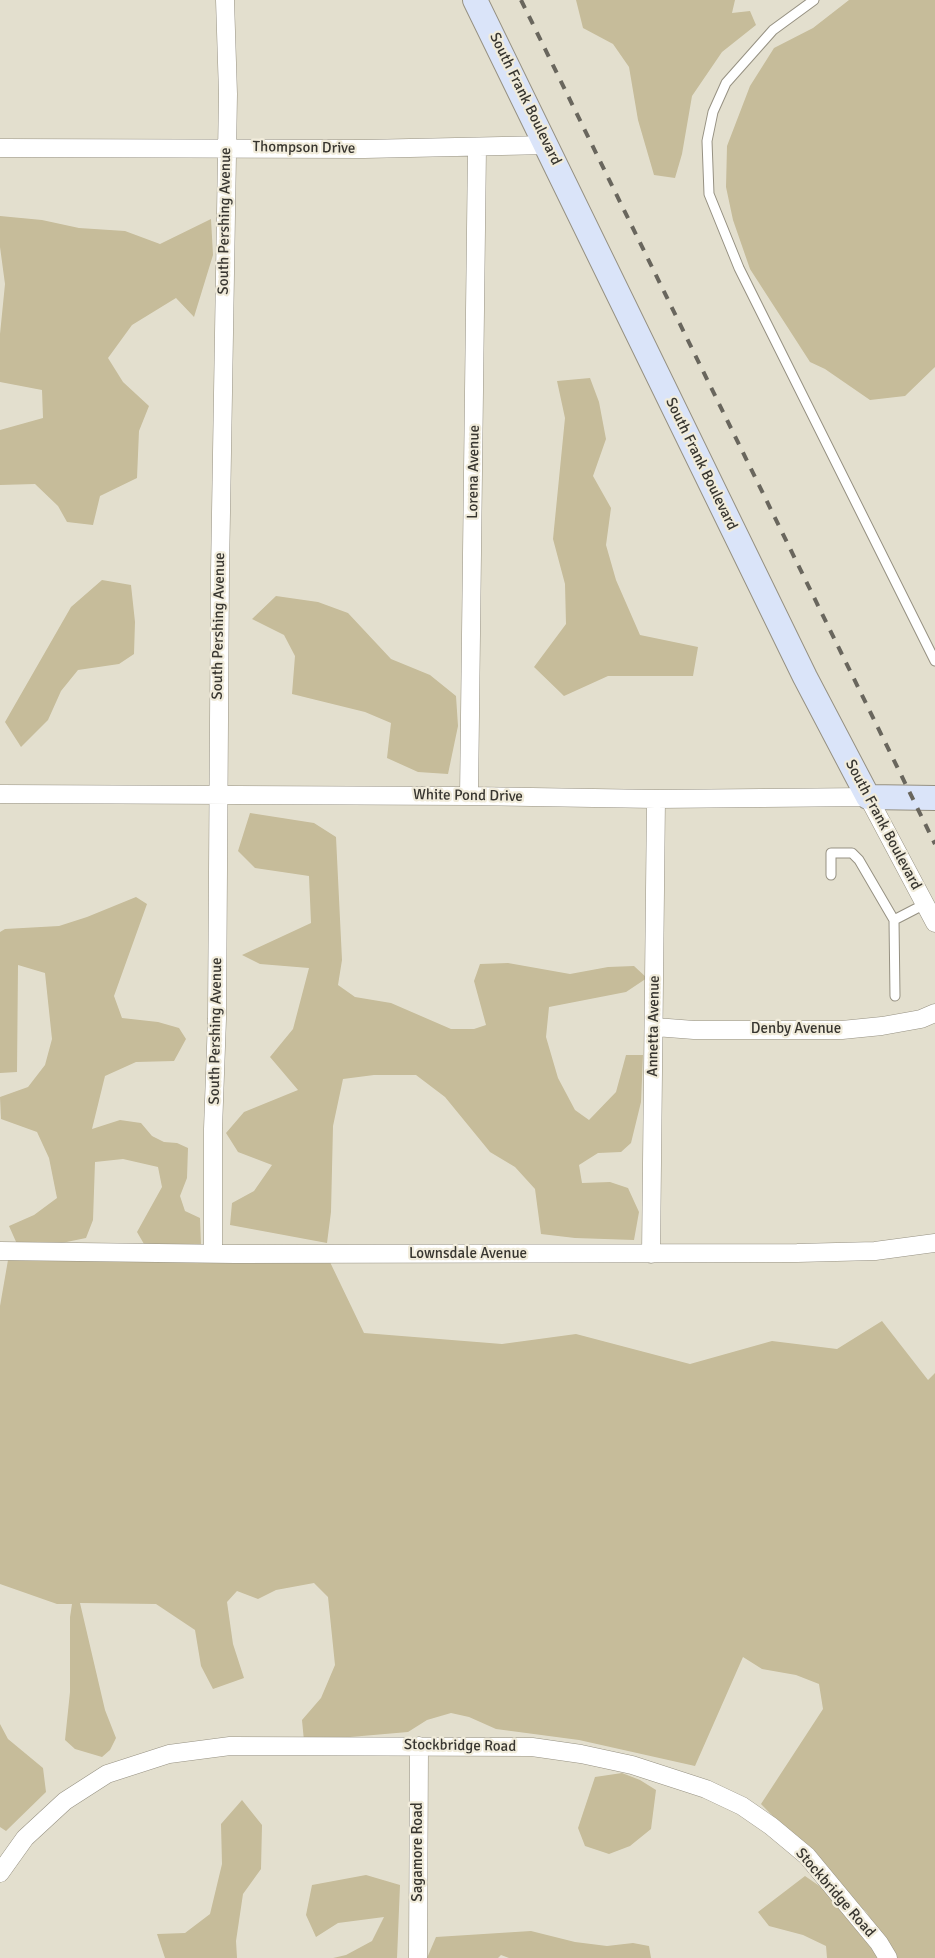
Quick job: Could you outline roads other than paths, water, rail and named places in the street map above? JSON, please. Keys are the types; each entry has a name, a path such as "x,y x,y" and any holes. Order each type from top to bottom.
{"street":[{"name":"South Pershing Avenue","path":"213,1253 228,94 225,0"},
{"name":"South Frank Boulevard","path":"475,0 548,145 805,678 935,923"},
{"name":"Thompson Drive","path":"0,148 476,148 548,145"},
{"name":"Lorena Avenue","path":"469,796 476,148"},
{"name":"White Pond Drive","path":"0,794 469,796 656,799 935,798"},
{"name":"Annetta Avenue","path":"651,1254 655,1027 656,799"},
{"name":"Denby Avenue","path":"655,1027 694,1030 842,1030 882,1026 921,1019 935,1013"},
{"name":"Lownsdale Avenue","path":"0,1251 651,1254 875,1251 935,1243"},
{"name":"Stockbridge Road","path":"0,1873 27,1836 65,1801 107,1774 181,1751 230,1746 532,1747 580,1754 632,1765 706,1789 742,1806 771,1826 807,1856 879,1943 888,1958"},
{"name":"Sagamore Road","path":"418,1958 419,1746"}],"lane":[{"path":"814,0 773,30 726,83 713,112 706,141 709,194 739,268 935,661"},
{"path":"831,875 831,853 852,853 859,860 894,920 895,996"},
{"path":"894,920 925,904"}],"railway":[{"path":"521,0 935,844"}]}
